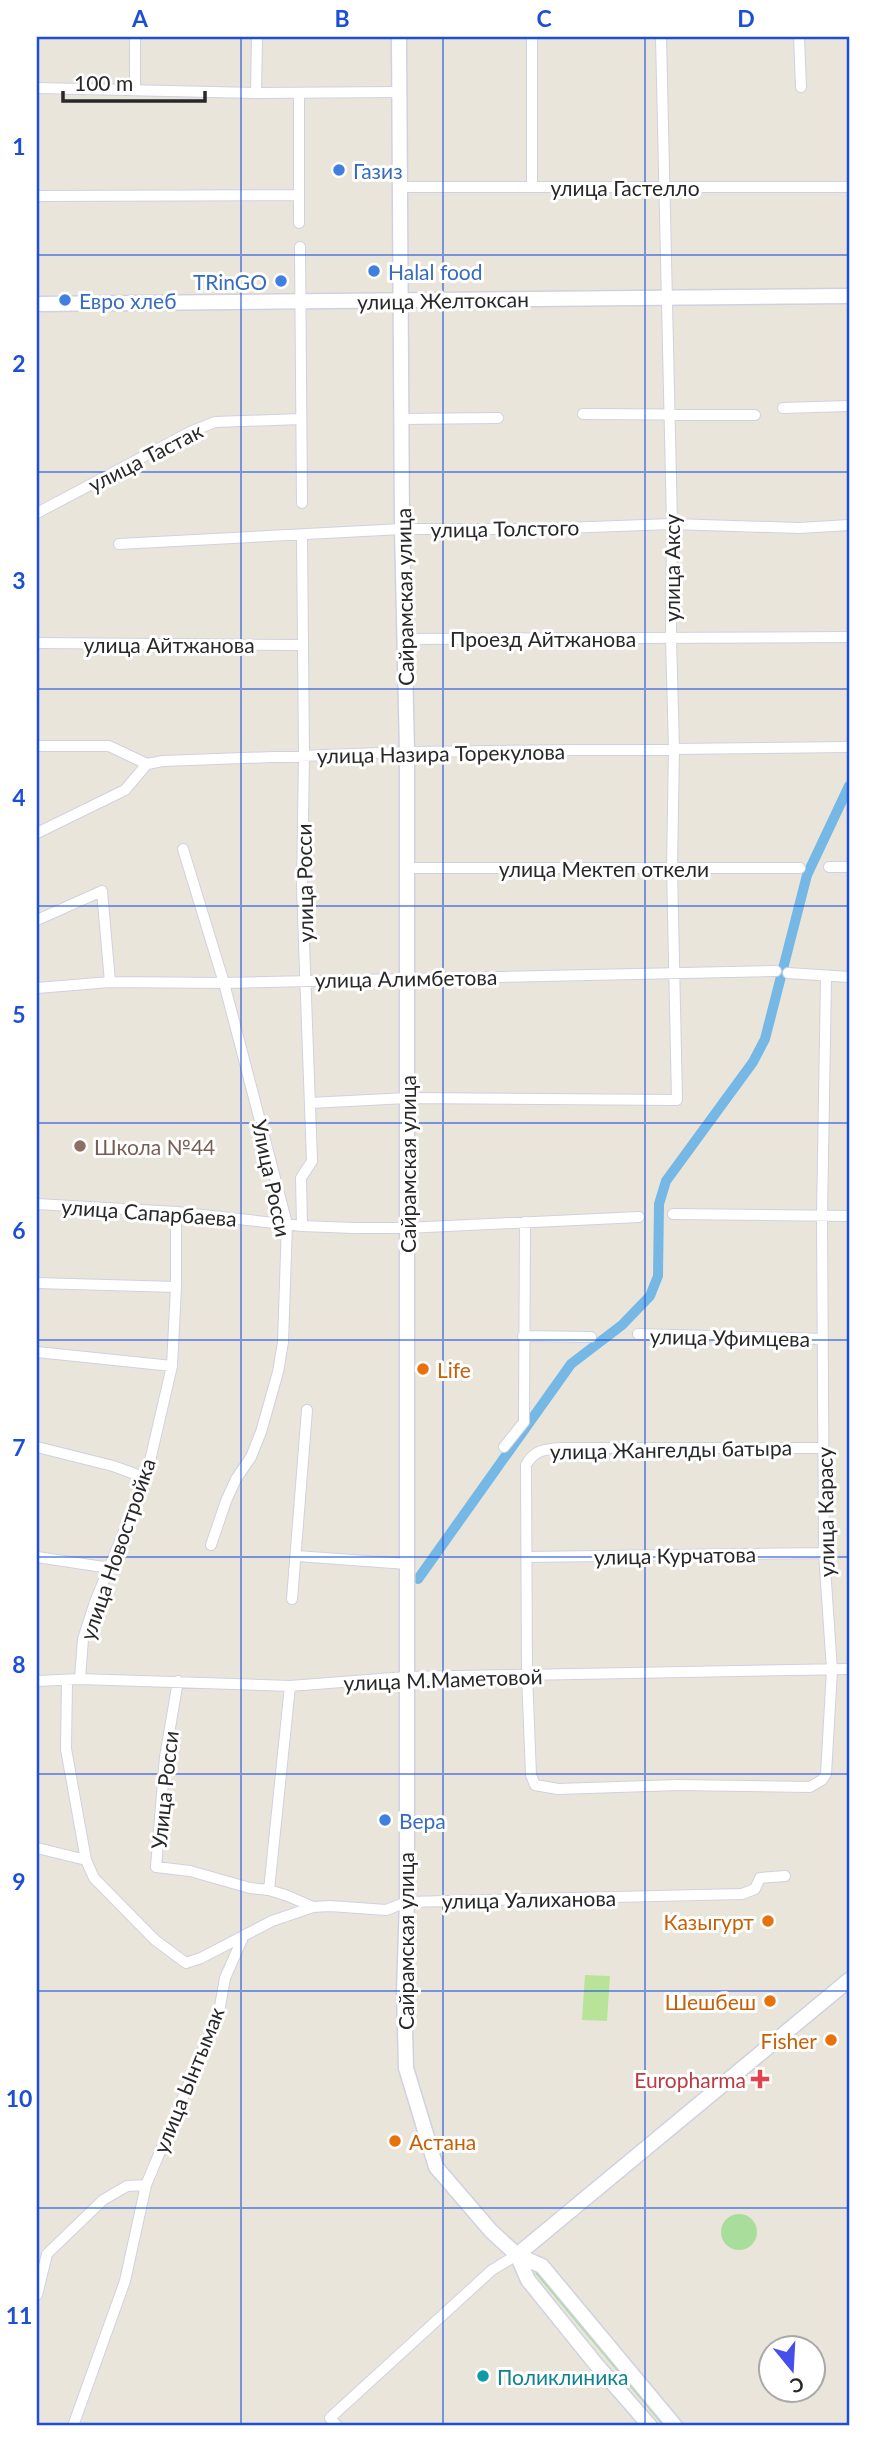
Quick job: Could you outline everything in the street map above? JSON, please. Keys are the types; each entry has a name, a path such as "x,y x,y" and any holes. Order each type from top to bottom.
{"main road":[{"name":"Сайрамская улица","path":"399,37 408,977 407,1902 404,1991 407,2068 436,2167 491,2231 517,2255"},
{"name":"улица Желтоксан","path":"37,304 849,296"},
{"path":"517,2255 849,1980"},
{"path":"517,2255 527,2278 650,2426"},
{"path":"517,2255 542,2266 675,2426"}],"street":[{"path":"135,37 135,90"},
{"path":"256,93 257,37"},
{"path":"532,37 533,187"},
{"name":"улица Аксу","path":"407,1098 677,1100 672,868 672,524 661,37"},
{"path":"799,37 801,87"},
{"path":"37,88 256,93 400,92"},
{"path":"299,93 299,223"},
{"name":"улица Гастелло","path":"401,187 849,187"},
{"path":"37,196 299,195"},
{"path":"300,247 302,503"},
{"path":"783,408 849,406"},
{"path":"583,414 755,415"},
{"path":"401,419 498,418"},
{"name":"улица Тастак","path":"37,513 190,432 215,422 302,419"},
{"name":"улица Толстого","path":"119,544 402,529 536,529 672,524 799,528 849,525"},
{"name":"улица Росси","path":"302,536 302,888 312,1161 301,1178 302,1226"},
{"name":"Проезд Айтжанова","path":"405,639 849,637"},
{"name":"улица Айтжанова","path":"37,643 301,645"},
{"path":"37,746 108,746 147,764 125,790 37,833"},
{"name":"улица Назира Торекулова","path":"147,764 163,761 407,752 849,747"},
{"name":"Улица Росси","path":"183,849 224,983 286,1224 284,1342 278,1372 261,1432 251,1457 236,1479 226,1501 212,1545"},
{"path":"829,867 849,867"},
{"name":"улица Мектеп откели","path":"407,868 800,868"},
{"path":"37,920 102,891 110,982"},
{"name":"улица Алимбетова","path":"37,988 110,982 224,983 776,971"},
{"path":"788,973 849,977"},
{"name":"улица Карасу","path":"527,1675 532,1781 542,1788 678,1785 810,1787 827,1774 832,1670 824,1553 823,1448 822,1217 826,977"},
{"path":"310,1103 407,1098"},
{"name":"улица Сапарбаева","path":"37,1204 176,1212 302,1226 406,1228 639,1217"},
{"name":"улица Новостройка","path":"80,1679 83,1639 95,1602 146,1478 172,1366 176,1212"},
{"path":"673,1214 849,1216"},
{"path":"504,1447 524,1422 525,1222"},
{"path":"37,1283 176,1287"},
{"name":"улица Уфимцева","path":"638,1334 823,1339"},
{"path":"523,1336 591,1337"},
{"path":"37,1352 172,1366"},
{"path":"292,1599 307,1410"},
{"path":"37,1447 113,1466 146,1478"},
{"name":"улица Жангелды батыра","path":"527,1557 526,1465 534,1454 542,1450 823,1448"},
{"name":"улица Курчатова","path":"527,1557 824,1553"},
{"path":"297,1556 407,1563"},
{"path":"37,1557 110,1568"},
{"path":"527,1557 527,1675"},
{"name":"улица М.Маметовой","path":"37,1681 80,1679 290,1686 406,1677 849,1669"},
{"name":"улица Уалиханова","path":"67,1681 66,1749 86,1860 94,1878 155,1940 181,1961 191,1963 272,1921 313,1907 386,1910 407,1902 742,1894 755,1889 760,1878 785,1876"},
{"name":"Улица Росси","path":"178,1681 165,1757 156,1867 190,1871 250,1888 269,1890 288,1895 313,1907"},
{"path":"269,1890 290,1686"},
{"path":"37,1849 86,1860"},
{"name":"улица Ынтымак","path":"73,2426 125,2281 146,2185 219,2012 225,1978 244,1935"},
{"path":"37,2295 47,2254 103,2200 127,2186 146,2185"},
{"path":"337,2426 330,2418 492,2270 517,2255"}],"green space":[{"path":"585,1975 610,1976 607,2021 582,2020"},
{"path":"739,2214 752,2219 757,2232 752,2245 739,2250 726,2245 721,2232 726,2219"},
{"path":"538,2270 668,2426 663,2426 535,2273"}],"waterway":[{"path":"418,1579 571,1364 622,1325 650,1296 658,1276 659,1204 666,1181 753,1062 765,1039 807,875 849,786"}],"place":[{"name":"Газиз","path":"339,170"},
{"name":"Halal food","path":"374,271"},
{"name":"TRinGO","path":"281,281"},
{"name":"Евро хлеб","path":"65,300"},
{"name":"Школа №44","path":"80,1146"},
{"name":"Life","path":"423,1369"},
{"name":"Вера","path":"385,1820"},
{"name":"Казыгурт","path":"768,1921"},
{"name":"Шешбеш","path":"770,2001"},
{"name":"Fisher","path":"831,2040"},
{"name":"Europharma","path":"760,2079"},
{"name":"Астана","path":"395,2141"},
{"name":"Поликлиника","path":"483,2376"}]}
